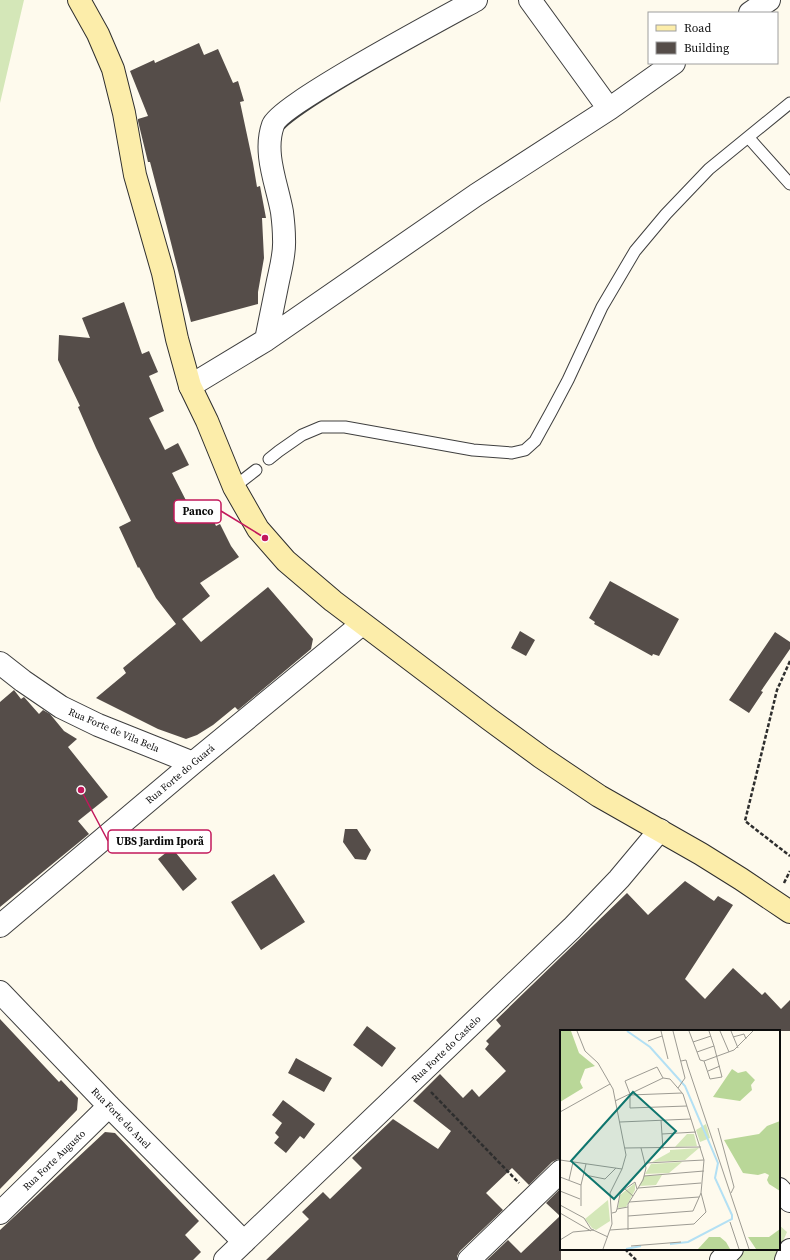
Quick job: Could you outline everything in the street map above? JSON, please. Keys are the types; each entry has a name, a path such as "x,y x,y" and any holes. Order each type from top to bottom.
{"main road":[{"path":"79,0 98,34 112,69 124,113 135,175 162,273 177,339 190,386 207,421 234,487 258,529 286,561 332,601 541,757 599,796 721,866 790,912"}],"street":[{"path":"266,340 282,264 284,240 282,212 273,173 270,148 273,124 279,117 295,105 320,89 476,0"},
{"path":"530,0 609,108"},
{"path":"190,386 266,340 476,195 609,108 673,64"},
{"name":"Rua Forte do Guará","path":"0,926 193,763 362,624"},
{"name":"Rua Forte de Vila Bela","path":"0,663 61,707 98,725 193,763"},
{"name":"Rua Forte do Castelo","path":"225,1260 572,928 619,879 660,830"},
{"name":"Rua Forte do Anel","path":"0,992 109,1106 244,1242"},
{"name":"Rua Forte Augusto","path":"0,1213 109,1106"},
{"path":"469,1260 560,1171"},
{"path":"721,1260 731,1250"},
{"path":"786,1260 790,1250"}],"lane":[{"path":"268,459 302,435 321,427 345,427 473,450 512,453 525,450 535,441 568,380 602,308 635,251 666,214 709,170 790,103"},
{"path":"748,137 790,184"},
{"path":"234,487 256,470"}],"path":[{"path":"790,661 778,690 745,822 790,856"},
{"path":"418,1077 526,1191 534,1197"},
{"path":"626,1250 636,1260"}],"green space":[{"path":"0,0 24,0 0,103"},
{"path":"780,1226 787,1232 780,1248"},
{"path":"743,1250 779,1250 775,1260 732,1260"}],"building":[{"path":"199,43 204,55 218,49 233,83 238,81 244,101 240,102 257,187 260,186 266,218 262,218 264,258 258,292 258,304 191,322 138,121 138,119 148,116 130,71 154,60 155,63"},
{"path":"124,302 142,354 149,351 158,372 149,376 164,411 149,418 165,450 178,443 189,465 172,473 197,522 211,514 216,526 220,524 231,546 239,557 200,583 210,596 182,619 201,642 268,587 313,639 311,649 238,710 235,707 213,725 197,735 186,739 158,729 96,698 126,673 123,668 176,624 156,598 139,567 138,568 119,527 131,521 96,448 78,407 80,406 58,360 59,335 90,338 82,318"},
{"path":"610,581 679,619 659,656 653,654 652,656 594,624 595,622 589,618"},
{"path":"520,631 535,640 526,656 511,648"},
{"path":"775,632 790,642 790,649 761,691 763,692 749,713 729,700"},
{"path":"14,690 21,699 24,697 39,714 43,710 50,714 64,731 77,739 68,747 108,797 78,821 89,834 0,907 0,702"},
{"path":"345,829 357,829 371,850 366,860 355,859 343,842"},
{"path":"172,848 197,879 183,891 158,859"},
{"path":"274,874 305,922 261,950 231,902"},
{"path":"685,881 714,901 718,896 733,905 685,979 705,999 733,968 762,995 765,992 781,1009 790,1000 790,1031 560,1030 560,1159 552,1162 529,1185 512,1168 486,1193 503,1210 460,1251 457,1256 457,1260 266,1260 309,1219 302,1212 323,1192 330,1199 362,1168 352,1158 393,1119 438,1149 451,1131 413,1101 440,1074 463,1098 472,1089 479,1097 506,1071 485,1049 489,1044 486,1041 501,1026 496,1020 627,893 648,915"},
{"path":"0,1019 59,1082 61,1080 78,1098 77,1110 0,1189"},
{"path":"367,1026 396,1048 382,1067 353,1045"},
{"path":"296,1058 332,1078 324,1092 288,1073"},
{"path":"283,1100 315,1124 304,1139 300,1136 286,1153 274,1143 279,1137 275,1133 282,1123 272,1115"},
{"path":"105,1132 115,1133 199,1221 185,1235 201,1252 193,1260 0,1260 0,1230"},
{"path":"560,1189 560,1216 546,1203"},
{"path":"560,1216 561,1260 487,1260 508,1240 521,1253"}],"place":[{"name":"Panco","path":"265,538"},
{"name":"UBS Jardim Iporã","path":"81,790"}]}
